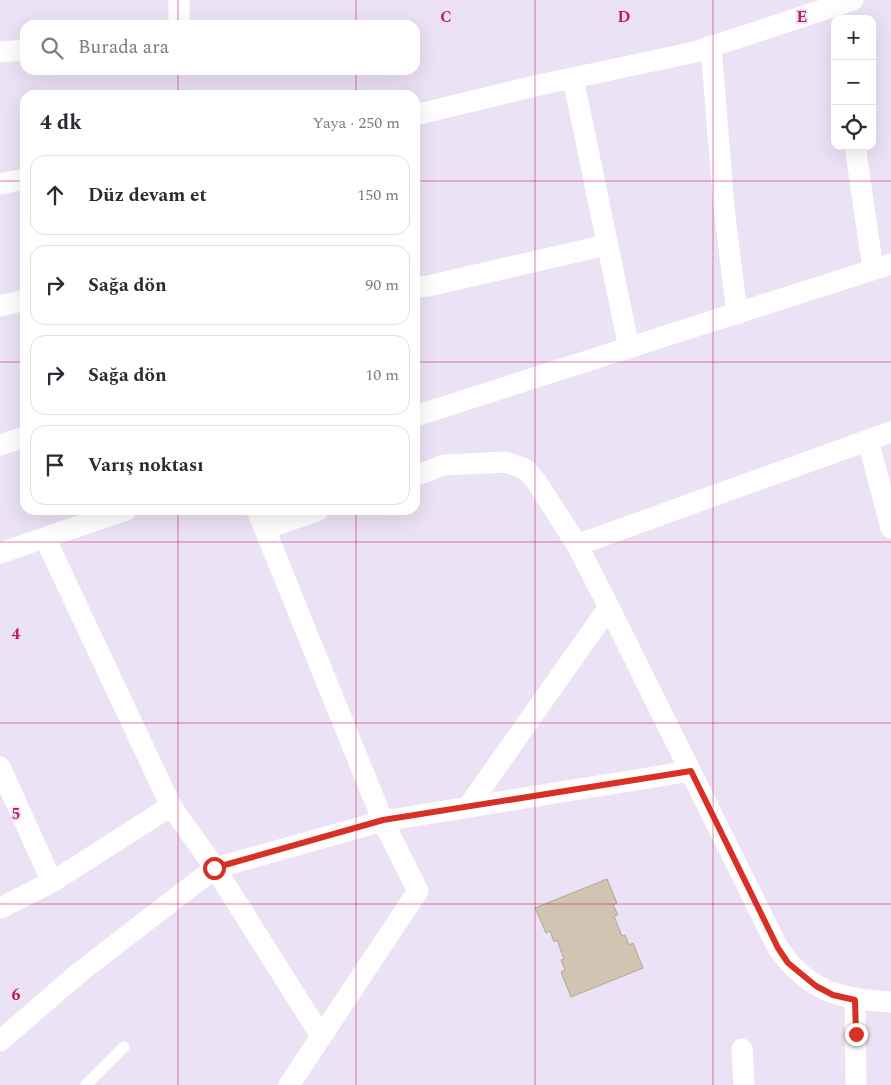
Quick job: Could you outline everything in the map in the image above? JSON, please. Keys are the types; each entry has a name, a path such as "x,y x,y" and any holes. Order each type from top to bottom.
{"street":[{"path":"179,0 179,20"},
{"path":"420,115 573,78 661,60 841,8"},
{"path":"712,46 724,208 737,314"},
{"path":"0,52 20,50"},
{"path":"573,78 606,246 629,348"},
{"path":"420,414 882,266 856,150"},
{"path":"0,184 20,180"},
{"path":"420,287 606,246"},
{"path":"0,306 20,301"},
{"path":"577,545 891,432"},
{"path":"0,445 20,439"},
{"path":"868,440 891,528"},
{"path":"420,474 444,465 506,462 525,469 536,481 577,545 778,948 788,963 816,986 833,995 855,1000 891,1002"},
{"path":"0,554 112,515"},
{"path":"289,1085 418,891 383,820 261,520 290,515"},
{"path":"45,538 171,806 214,868 321,1036"},
{"path":"468,807 609,607"},
{"path":"0,767 52,882"},
{"path":"0,1040 80,972 214,868 383,820 691,771"},
{"path":"0,908 52,882 171,806"},
{"path":"855,1000 856,1085"},
{"path":"742,1049 744,1085"}],"lane":[{"path":"86,1085 124,1047"}],"building":[{"path":"607,879 617,903 613,905 618,915 614,916 622,936 625,935 629,945 633,943 643,968 571,997 561,972 565,970 561,960 564,959 557,940 554,942 550,931 546,933 535,908"}],"route":[{"path":"214,868 383,820 691,771 778,948 788,963 801,976 833,995 855,1000 856,1034"}]}
